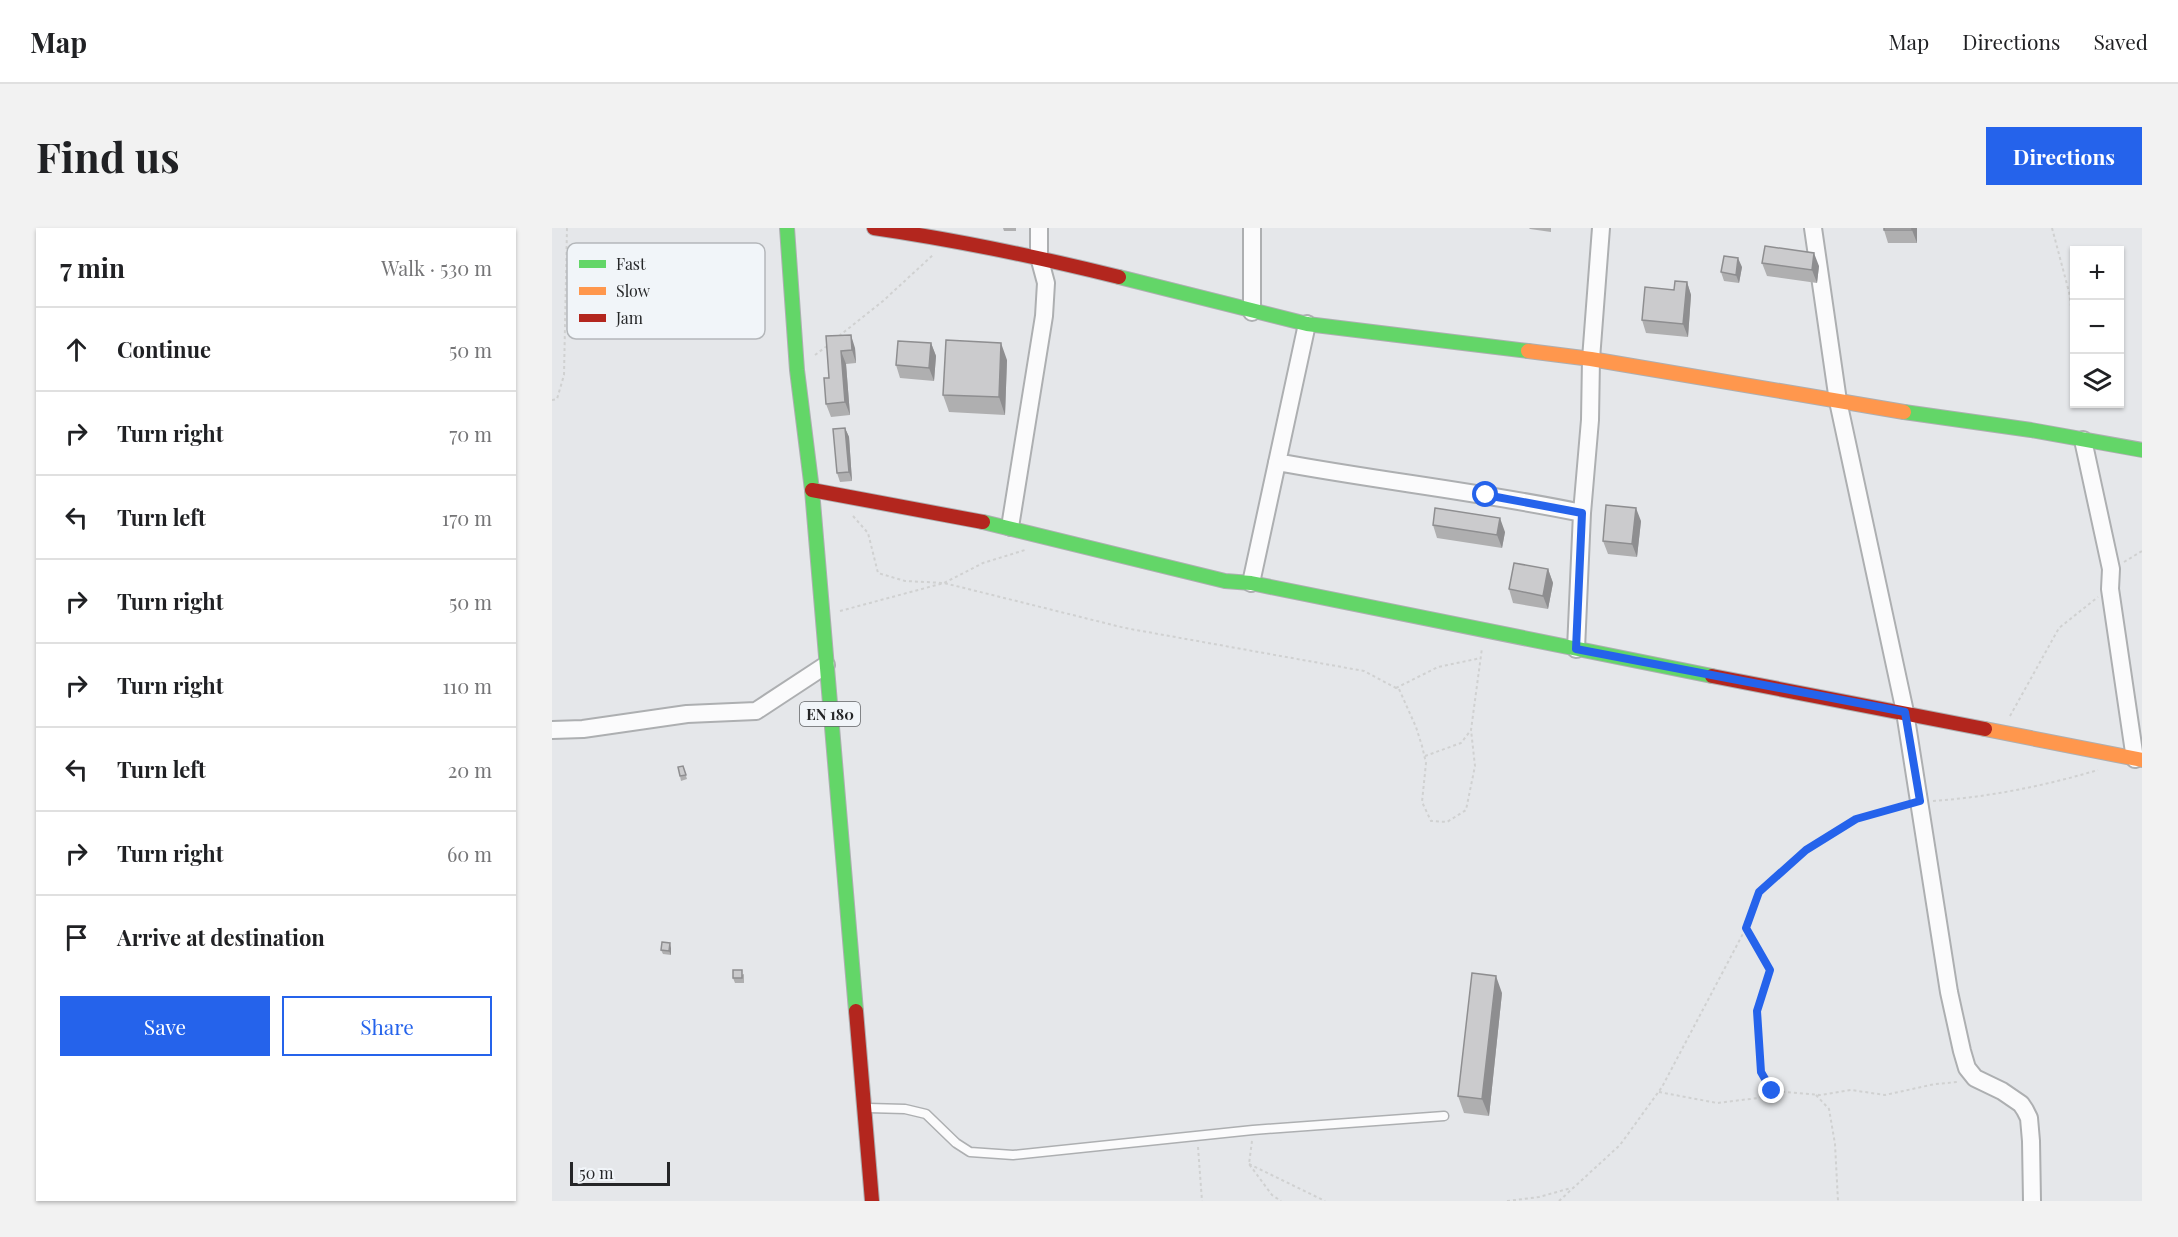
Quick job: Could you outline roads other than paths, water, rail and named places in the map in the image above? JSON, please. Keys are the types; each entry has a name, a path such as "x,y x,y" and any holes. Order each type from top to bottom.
{"street":[{"name":"EN 180","path":"788,228 797,370 812,490 872,1201"},
{"path":"874,228 951,239 1039,257 1307,324 1591,360 2142,450"},
{"path":"1010,527 1044,316 1046,283 1039,257 1039,228"},
{"path":"1252,228 1252,312"},
{"path":"1576,649 1582,513 1590,420 1591,360 1601,228"},
{"path":"1813,228 1838,401 1905,712 1949,992 1962,1051 1967,1068 1975,1078 2002,1091 2025,1110 2029,1118 2032,1201"},
{"path":"1251,583 1307,324"},
{"path":"812,490 1010,527 1225,581 1251,583 2139,759 2110,589 2111,569 2083,440"},
{"path":"1277,462 1365,478 1486,495 1582,513"},
{"path":"552,730 583,729 687,714 756,711 826,665"}],"lane":[{"path":"865,1108 904,1109 926,1114 956,1143 970,1152 1013,1155 1253,1130 1444,1116"}]}
